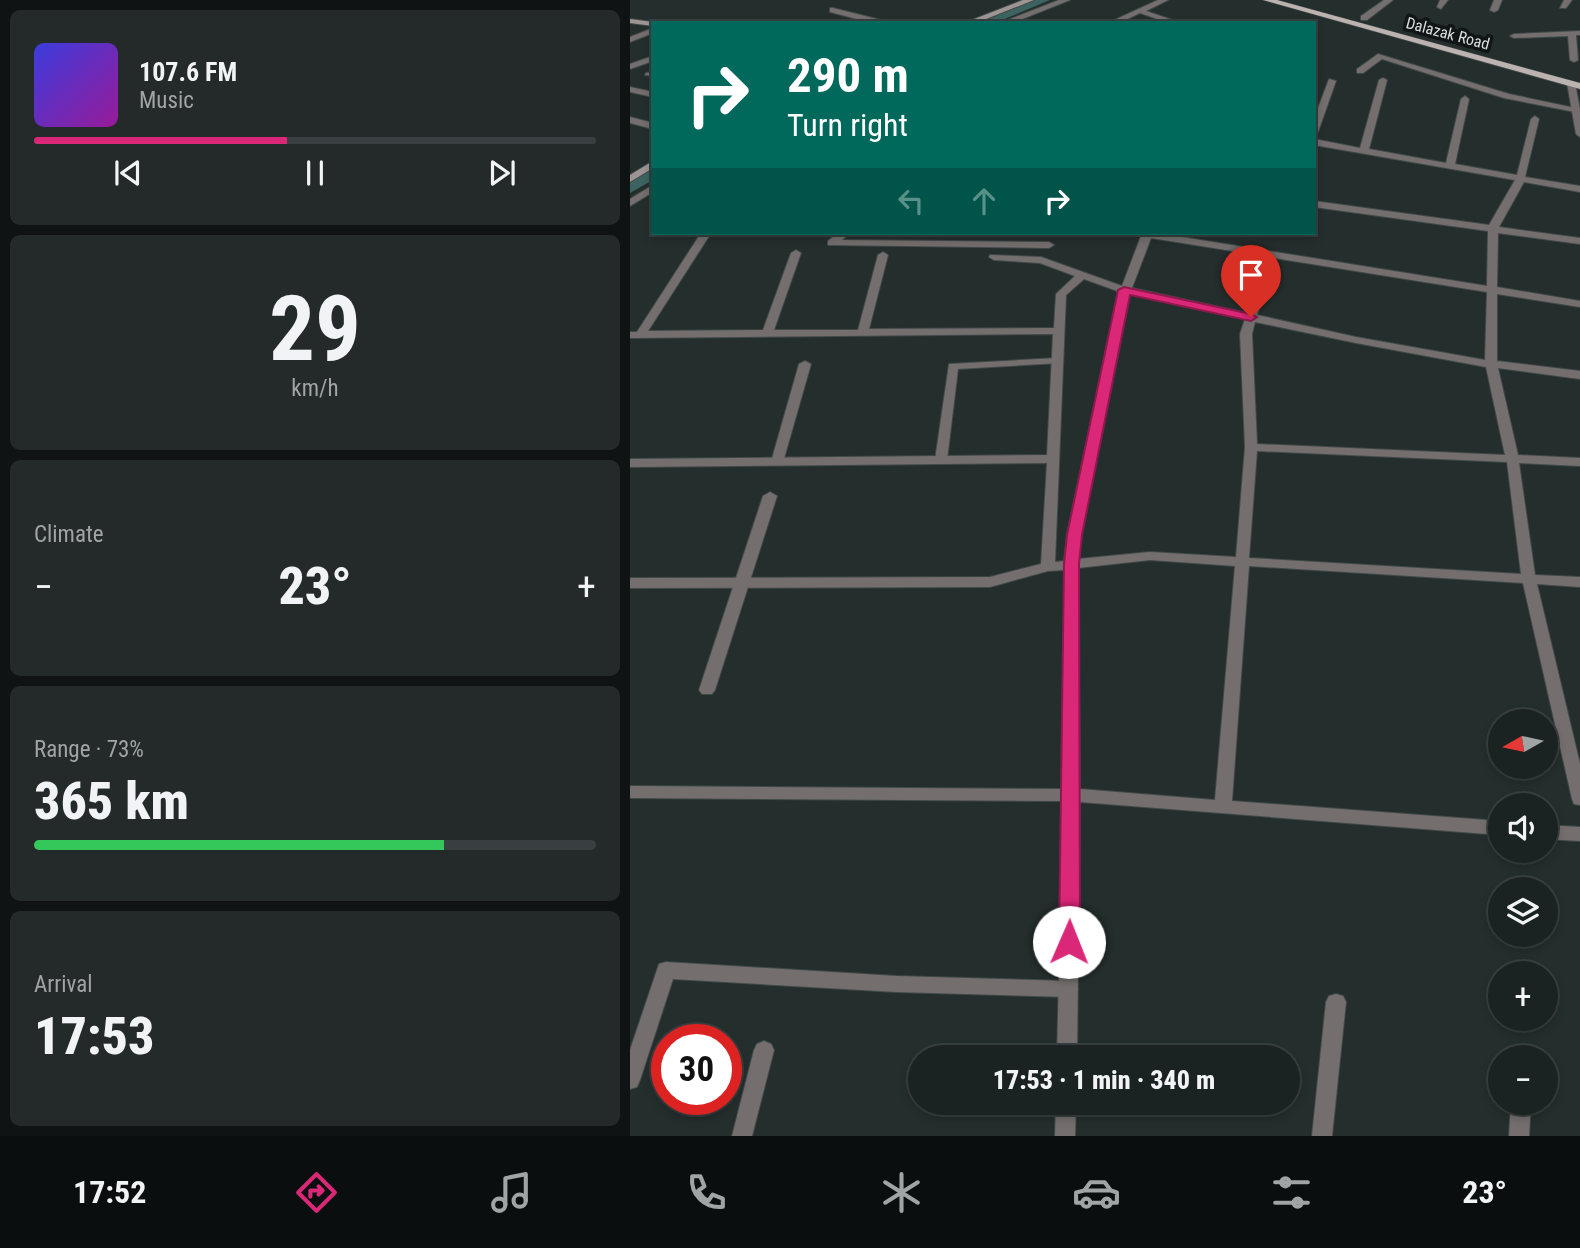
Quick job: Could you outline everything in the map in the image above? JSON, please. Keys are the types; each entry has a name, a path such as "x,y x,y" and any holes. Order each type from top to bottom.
{"main road":[{"path":"973,21 1030,0"},
{"name":"Dalazak Road","path":"1267,0 1578,83"},
{"name":"Dalazak Road","path":"1298,0 1578,83"},
{"path":"630,21 651,24"},
{"path":"630,179 651,165"}],"street":[{"path":"1009,21 1066,0"},
{"path":"1116,21 1164,0"},
{"path":"1364,18 1388,0"},
{"path":"1494,9 1497,0"},
{"path":"832,10 874,21"},
{"path":"1140,10 1171,21"},
{"path":"630,40 651,31"},
{"path":"1514,36 1576,33 1574,60"},
{"path":"1360,71 1381,56 1579,117"},
{"path":"630,67 651,59"},
{"path":"1364,151 1383,80"},
{"path":"1316,126 1332,81"},
{"path":"1578,83 1580,134"},
{"path":"630,89 651,94"},
{"path":"1450,167 1465,99"},
{"path":"1535,119 1520,180 1493,228 1491,364 1512,456 1529,579 1580,799"},
{"path":"630,120 651,125"},
{"path":"1316,142 1580,189"},
{"path":"630,203 651,189"},
{"path":"1316,204 1580,241"},
{"path":"635,335 705,235"},
{"path":"842,235 832,243 1049,245"},
{"path":"1041,260 1054,235"},
{"path":"1067,1045 1074,535 1124,290 1147,235"},
{"path":"1153,235 1580,304"},
{"path":"767,334 796,253"},
{"path":"1223,807 1251,447 1246,334 1270,253"},
{"path":"863,333 883,256"},
{"path":"994,257 1041,260 1124,290 1356,340 1491,364 1580,375"},
{"path":"1048,567 1060,294 1083,274"},
{"path":"635,335 1059,331"},
{"path":"941,460 953,366 1057,361"},
{"path":"777,462 805,364"},
{"path":"1251,447 1512,456 1580,462"},
{"path":"630,463 1053,459"},
{"path":"707,690 770,496"},
{"path":"630,583 990,582 1048,567 1150,556 1580,582"},
{"path":"630,792 1072,795 1488,827"},
{"path":"1558,833 1580,834"},
{"path":"630,1080 666,970 896,984 1068,989"},
{"path":"1322,1136 1336,1002"},
{"path":"742,1136 764,1050"},
{"path":"1065,1136 1066,1115"},
{"path":"1519,1136 1520,1115"}],"waterway":[{"path":"987,21 1044,0"},
{"path":"630,188 651,174"}],"route":[{"path":"1069,942 1074,535 1124,290 1251,317"}]}
